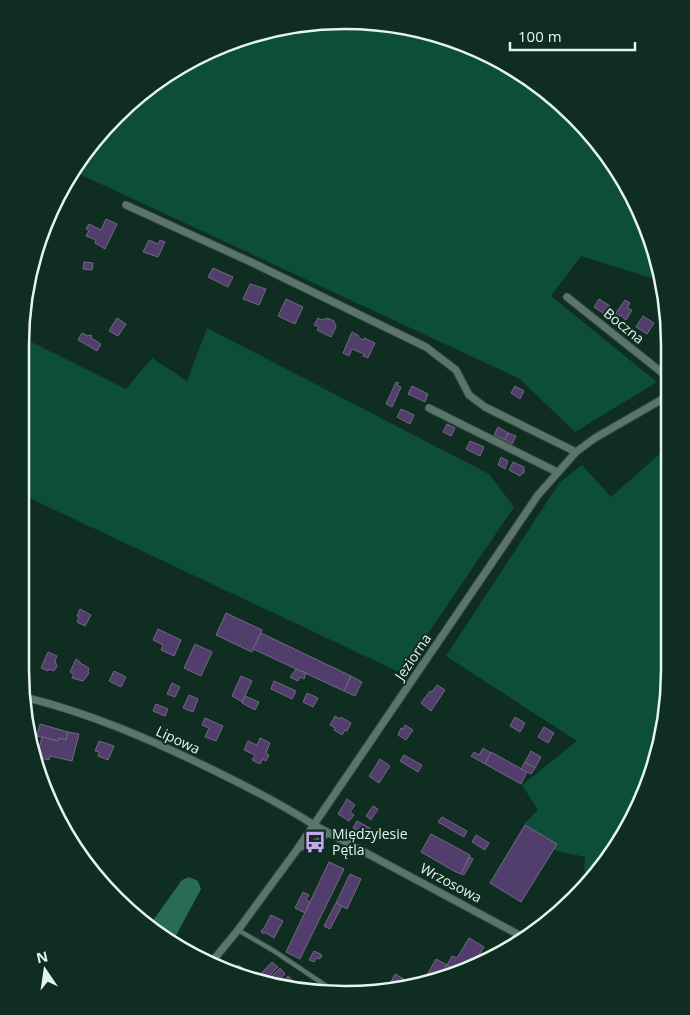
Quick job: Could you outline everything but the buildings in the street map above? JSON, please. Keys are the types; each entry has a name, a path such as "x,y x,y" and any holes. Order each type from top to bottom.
{"street":[{"path":"126,205 253,263 426,347 456,370 469,396 576,452"},
{"name":"Boczna","path":"567,297 661,372"},
{"name":"Jeziorna","path":"215,958 296,851 538,495 576,452 595,438 661,400"},
{"path":"429,408 557,472"},
{"name":"Lipowa","path":"30,699 55,705 148,740 248,787 314,825"},
{"name":"Wrzosowa","path":"314,825 518,935"}],"lane":[{"path":"296,851 331,834"},
{"path":"238,930 274,951 326,986"}],"shaded area":[{"path":"366,29 386,31 427,40 485,61 521,82 554,107 596,152 629,205 644,243 654,279 581,256 551,296 657,382 575,432 520,379 79,174 107,136 152,94 205,61 263,40 304,31"},
{"path":"207,328 489,474 514,507 401,673 29,498 29,341 126,389 152,358 187,381"},
{"path":"661,452 661,691 659,711 644,772 629,810 608,846 588,873 584,871 585,857 526,844 524,824 538,810 522,785 577,741 446,656 560,482 582,465 611,497"},
{"path":"189,877 198,881 201,889 175,937 152,921 182,880"}],"place":[{"name":"Międzylesie Pętla","path":"315,842"}]}
